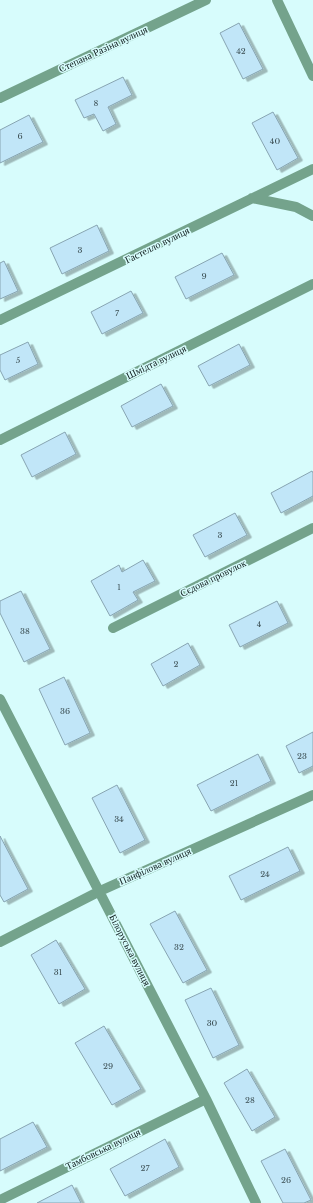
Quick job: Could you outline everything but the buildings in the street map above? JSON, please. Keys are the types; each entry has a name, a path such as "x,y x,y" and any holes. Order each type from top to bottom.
{"street":[{"name":"Степана Разіна вулиця","path":"0,98 206,0"},
{"path":"277,0 313,76"},
{"name":"Гастелло вулиця","path":"0,320 313,169"},
{"path":"252,198 296,207 313,216"},
{"name":"Шмідта вулиця","path":"0,440 313,284"},
{"name":"Сєдова провулок","path":"113,628 313,528"},
{"name":"Білоруська вулиця","path":"0,699 206,1099 256,1203"},
{"name":"Панфілова вулиця","path":"0,942 100,891 313,795"},
{"name":"Тамбовська вулиця","path":"0,1200 206,1099"}]}
